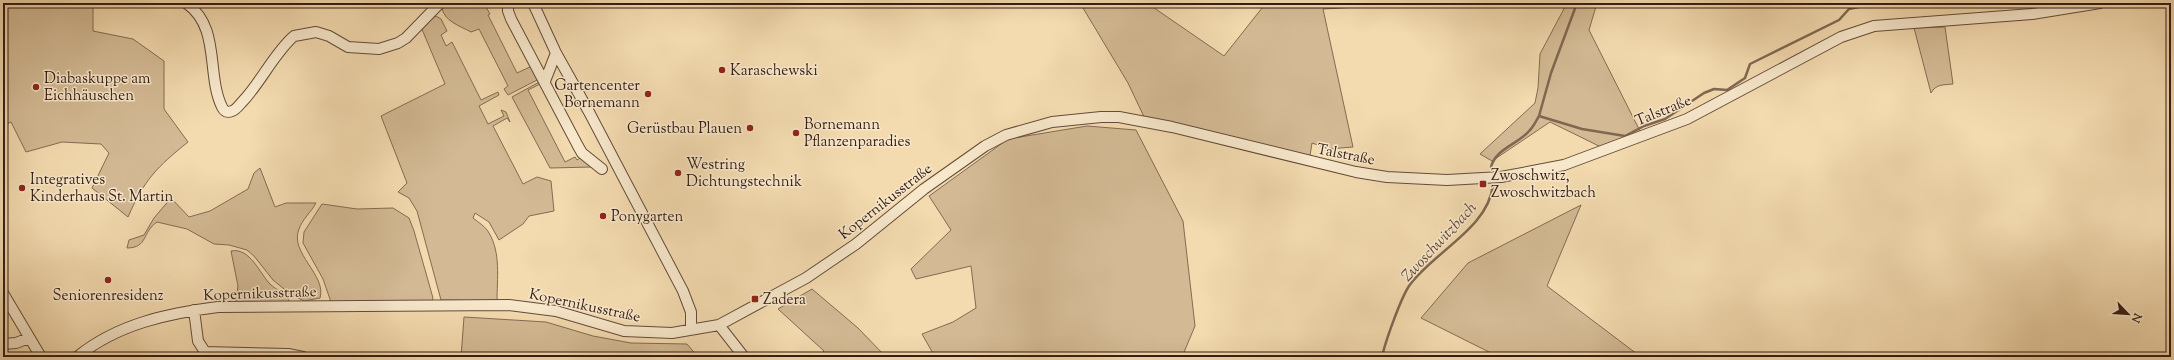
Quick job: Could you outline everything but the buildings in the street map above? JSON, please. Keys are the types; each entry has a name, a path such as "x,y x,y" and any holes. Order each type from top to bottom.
{"street":[{"path":"186,3 199,15 204,23 213,59 220,102 223,110 228,112 233,111 246,98 294,36 316,32 329,36 348,47 379,49 398,43 406,38 440,3"},
{"path":"508,3 508,11 511,19 582,153 602,169"},
{"path":"533,3 556,53 589,112 683,291 691,312 691,329"},
{"name":"Talstraße","path":"1227,141 1309,162 1387,177 1447,180 1519,174 1564,165 1687,119 1841,37 1874,26 2032,14 2100,3"},
{"path":"545,81 556,53"},
{"name":"Kopernikusstraße","path":"77,357 103,339 143,322 181,311 255,306 509,306 556,311 624,331 654,334 719,325 806,278 856,244 954,167 985,146 1006,135 1052,122 1107,117 1146,122 1227,141"},
{"path":"3,293 41,357"},
{"path":"194,310 198,342 201,349 205,352 288,354 303,357"},
{"path":"719,325 744,357"},
{"path":"3,344 16,343 29,338"}],"shaded area":[{"path":"3,3 93,3 93,31 133,39 164,61 164,109 188,142 152,175 140,193 128,217 92,188 109,153 101,144 62,142 26,152 11,122 3,126"},
{"path":"446,3 488,3 489,5 486,7 490,14 488,15 517,73 532,66 539,79 508,95 504,89 508,86 479,29 471,32 449,20 443,13 442,8"},
{"path":"1080,3 1147,3 1224,56 1266,3 1429,3 1323,9 1353,147 1329,149 1312,143 1309,162 1146,121 1128,83"},
{"path":"1567,3 1597,3 1589,30 1642,135 1605,149 1550,122 1492,161 1480,154 1535,103 1538,88 1540,54"},
{"path":"436,16 441,19 447,31 441,35 446,46 452,42 481,100 498,92 499,95 479,106 488,124 504,116 501,110 506,112 510,122 507,118 493,126 523,184 537,177 551,181 554,211 529,216 523,224 499,240 489,222 475,213 473,218 488,231 495,249 498,266 497,301 441,300 417,211 409,198 398,192 407,183 381,116 445,84 421,27"},
{"path":"1945,27 1953,84 1938,86 1931,93 1914,28"},
{"path":"541,81 542,83 528,90 565,162 575,157 577,160 582,157 593,167 550,168 512,97"},
{"path":"1087,126 1136,130 1183,221 1195,326 1182,357 935,357 922,334 953,322 976,308 971,266 916,279 911,269 951,230 929,196 1008,139"},
{"path":"260,168 275,207 286,203 316,203 300,226 297,238 299,247 318,281 321,289 320,298 304,301 289,293 273,280 254,256 247,250 229,245 214,244 187,229 157,222 149,230 142,242 134,247 127,248 129,240 144,235 154,218 171,198 189,217 210,211 248,189 254,173"},
{"path":"322,204 357,209 393,208 409,218 433,298 431,303 331,302 323,279 303,243 304,232"},
{"path":"1581,205 1547,286 1641,357 1499,357 1421,318 1468,263"},
{"path":"231,251 244,253 249,257 266,280 284,294 290,303 247,304 236,301 238,286"},
{"path":"812,289 858,328 886,357 819,357 824,351 778,309"},
{"path":"464,317 546,322 593,336 631,343 687,344 698,357 461,357"}],"waterway":[{"path":"1539,116 1551,73 1577,3"},
{"name":"Zwoschwitzbach","path":"1491,167 1498,155 1520,139 1533,127 1539,116 1582,129 1625,136 1644,126 1665,119 1704,93 1714,89 1727,90 1745,78 1750,64 1839,20 1849,9 1878,3"},
{"name":"Zwoschwitzbach","path":"1898,3 1911,5 1919,3"},
{"name":"Zwoschwitzbach","path":"1382,357 1386,341 1409,286 1419,274 1471,227 1481,215 1489,201 1493,185"}],"place":[{"name":"Karaschewski","path":"722,70"},
{"name":"Diabaskuppe am Eichhäuschen","path":"36,87"},
{"name":"Gartencenter Bornemann","path":"648,94"},
{"name":"Gerüstbau Plauen","path":"750,128"},
{"name":"Bornemann Pflanzenparadies","path":"796,133"},
{"name":"Westring Dichtungstechnik","path":"678,173"},
{"name":"Zwoschwitz, Zwoschwitzbach","path":"1483,184"},
{"name":"Integratives Kinderhaus St. Martin","path":"22,188"},
{"name":"Ponygarten","path":"603,216"},
{"name":"Seniorenresidenz","path":"108,280"},
{"name":"Zadera","path":"755,299"}]}
